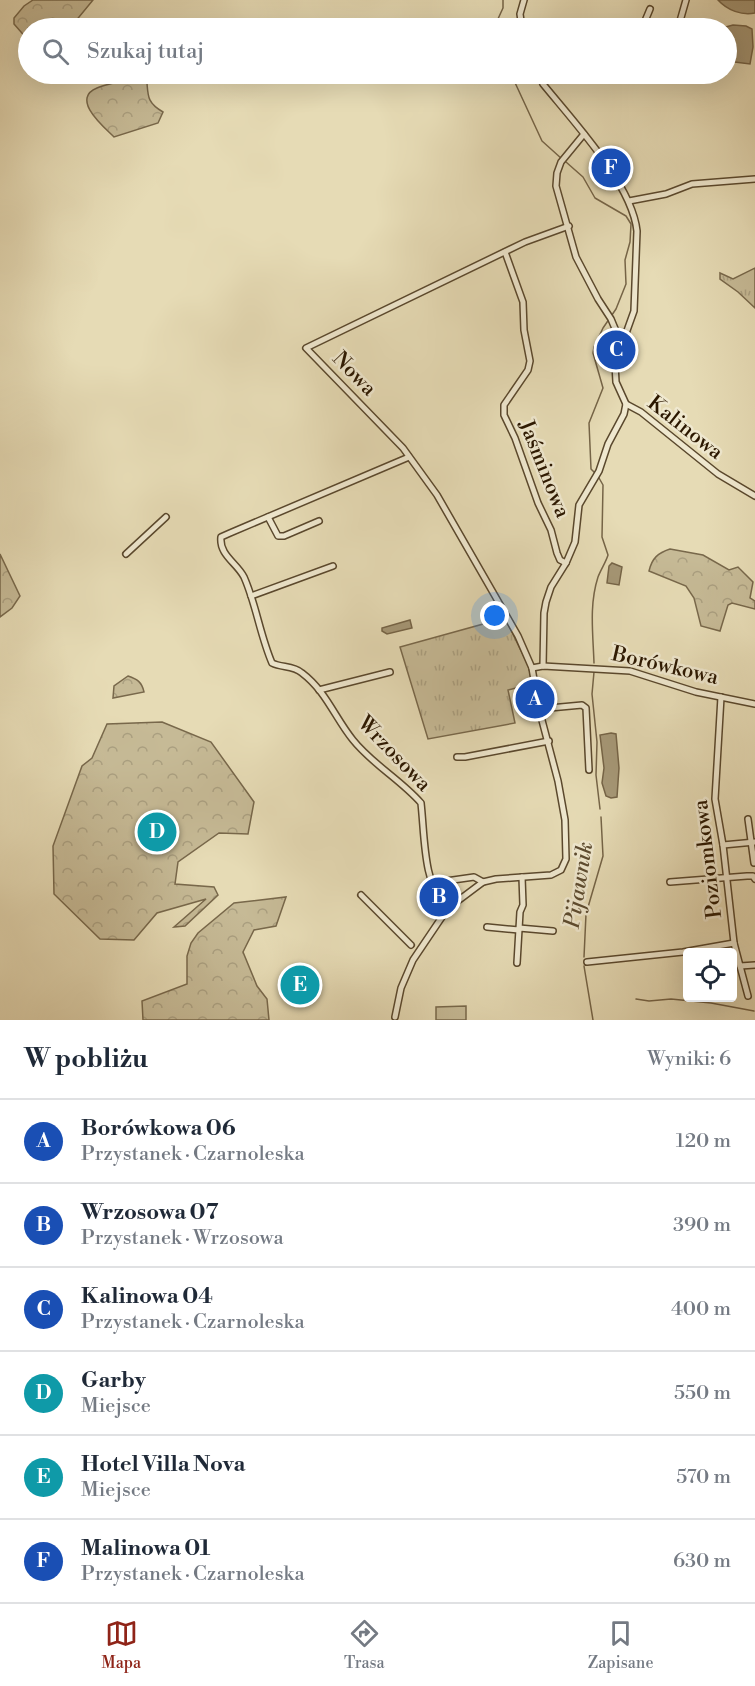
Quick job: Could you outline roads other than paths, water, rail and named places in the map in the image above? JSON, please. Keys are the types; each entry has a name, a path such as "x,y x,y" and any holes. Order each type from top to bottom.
{"street":[{"path":"681,18 686,0"},
{"path":"520,18 523,3"},
{"path":"646,18 650,9"},
{"path":"543,84 597,149 629,201 637,231 636,286 632,319 615,364 616,382 626,404 622,420 608,444 599,471 579,504 575,542 566,563 551,587 546,602 543,666"},
{"path":"584,134 563,159 556,173 556,186 576,257 610,316 621,344"},
{"path":"629,201 666,194 692,184 755,179"},
{"name":"Nowa","path":"483,882 556,873 561,870 566,859 565,820 549,741 539,709 532,668 511,622 440,501 409,457 395,439 306,348 505,252 569,226"},
{"name":"Jaśminowa","path":"505,252 523,302 524,330 530,361 528,370 504,405 504,415 515,438 538,503 551,530 557,553 560,560 566,563"},
{"name":"Kalinowa","path":"626,404 640,412 723,478 755,496"},
{"name":"Wrzosowa","path":"409,457 230,533 221,539 226,555 242,573 272,663 279,666 291,666 301,671 319,690 353,741 422,803 428,876 436,898 446,911"},
{"path":"126,554 166,517"},
{"path":"268,517 278,536 284,536 319,521"},
{"path":"251,596 333,566"},
{"name":"Borówkowa","path":"532,668 543,666 630,671 696,692 755,704"},
{"path":"319,690 390,672"},
{"name":"Poziomkowa","path":"721,697 715,799 723,845 734,943 748,996"},
{"path":"539,709 582,705 586,708 589,770"},
{"path":"457,757 549,741"},
{"path":"748,819 753,842 754,863"},
{"path":"723,845 753,842"},
{"path":"670,882 726,876 753,876 755,879"},
{"path":"395,1017 401,988 413,960 446,911 483,882 474,877 432,883"},
{"path":"517,963 522,877"},
{"path":"361,895 411,945"},
{"path":"487,927 553,931"},
{"path":"587,962 683,952 734,943"},
{"path":"740,966 755,965"}],"waterway":[{"name":"Pijawnik","path":"498,18 503,8 503,0"},
{"name":"Pijawnik","path":"516,84 542,141 562,159"},
{"name":"Pijawnik","path":"566,162 583,177 595,198 626,216 631,224 630,242 625,260 626,284 593,353 603,388 589,423 591,469 594,472"},
{"name":"Pijawnik","path":"594,663 593,598 598,577 608,555 602,537 603,485 599,478"},
{"name":"Pijawnik","path":"594,672 592,694 600,809"},
{"name":"Pijawnik","path":"584,957 586,914 603,856 601,817"},
{"name":"Pijawnik","path":"584,966 593,1020"},
{"path":"636,999 649,1001 671,999 711,1003 754,1011"}],"place":[{"name":"Malinowa 01","path":"611,168"},
{"name":"Kalinowa 04","path":"616,350"},
{"name":"Borówkowa 06","path":"535,699"},
{"name":"Garby","path":"157,832"},
{"name":"Wrzosowa 07","path":"439,897"},
{"name":"Hotel Villa Nova","path":"300,985"}]}
